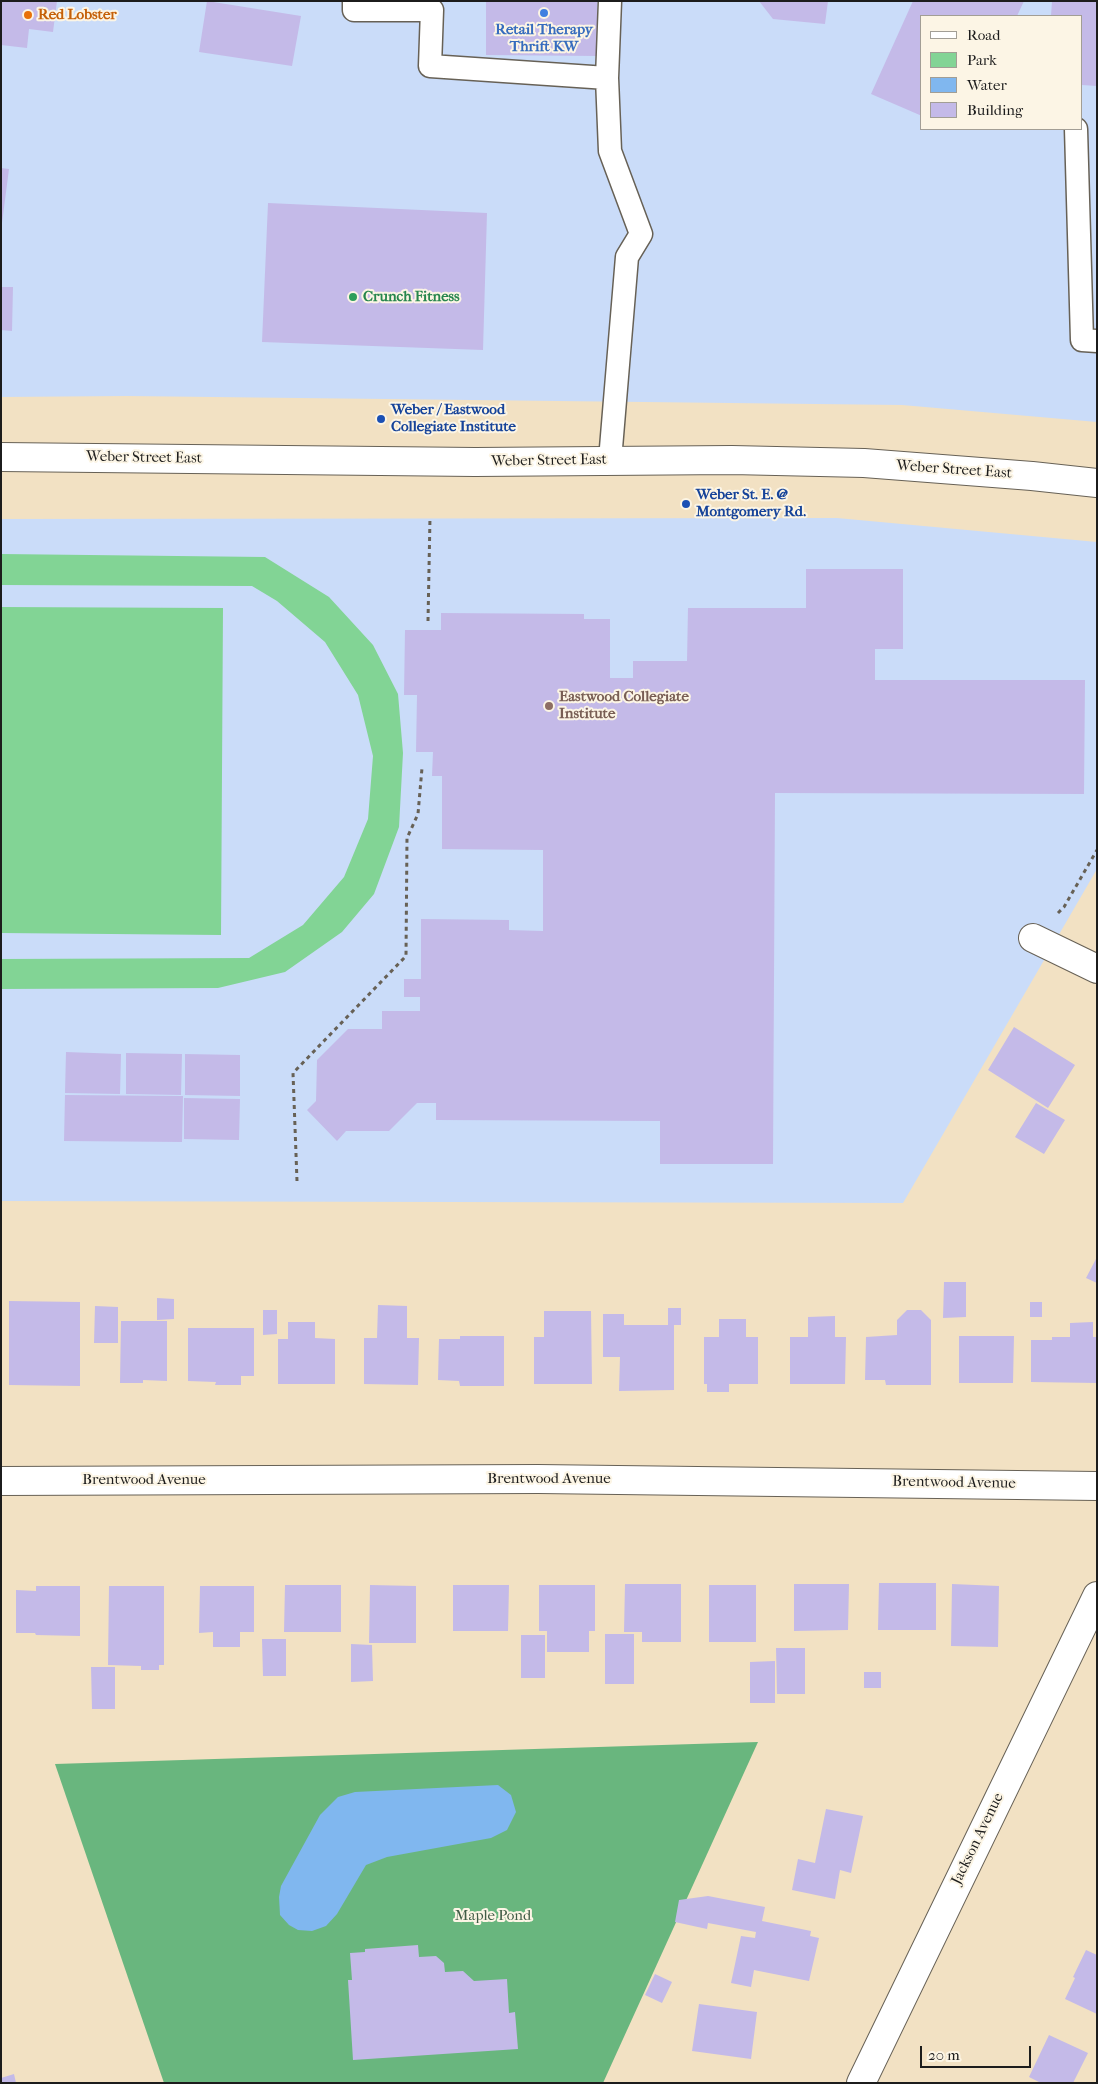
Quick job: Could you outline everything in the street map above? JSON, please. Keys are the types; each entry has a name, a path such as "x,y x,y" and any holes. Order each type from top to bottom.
{"street":[{"name":"Weber Street East","path":"1,457 475,462 732,460 864,463 1097,483"},
{"path":"1033,938 1097,969"},
{"name":"Brentwood Avenue","path":"1,1481 538,1479 1097,1486"},
{"name":"Jackson Avenue","path":"861,2083 1097,1596"}],"lane":[{"path":"354,1 354,10 432,10 430,66 607,78"},
{"path":"610,1 607,78 610,151 641,234 627,257 610,460"},
{"path":"1076,130 1082,340 1097,341"}],"path":[{"path":"428,621 430,517"},
{"path":"297,1181 293,1073 406,956 408,838 418,814 422,768"},
{"path":"1033,938 1064,907 1097,850"}],"shaded area":[{"path":"1,1 1097,1 1097,422 902,405 127,396 1,397"},
{"name":"Eastwood Collegiate Institute","path":"837,518 1097,542 1097,869 903,1203 1,1201 1,519"}],"green space":[{"path":"1,554 265,557 329,597 373,645 398,694 403,753 399,827 374,894 342,932 285,972 218,988 1,989 1,959 249,958 303,925 344,877 368,819 373,756 358,695 325,642 277,601 252,586 1,585"},
{"path":"1,607 223,608 221,935 1,933"},
{"name":"Maple Pond","path":"758,1742 603,2083 164,2083 55,1764"}],"water":[{"path":"498,1785 511,1795 516,1812 507,1830 491,1838 387,1857 366,1865 337,1914 326,1926 312,1931 298,1930 289,1925 280,1915 279,1897 281,1886 320,1815 338,1797 355,1792"}],"building":[{"name":"Red Lobster","path":"1,1 57,1 53,32 29,29 27,48 1,45"},
{"path":"207,1 301,16 292,66 199,52"},
{"path":"486,1 597,1 597,56 486,55"},
{"path":"759,1 828,1 825,24 773,19"},
{"path":"913,1 1024,1 1017,15 920,15 920,115 871,94"},
{"path":"1052,1 1097,1 1097,86 1083,85 1083,15 1051,15"},
{"path":"1,168 9,169 2,223 1,223"},
{"path":"268,203 487,213 483,350 262,342"},
{"path":"1,287 13,287 12,331 1,330"},
{"path":"806,569 903,569 903,649 875,649 875,680 1085,680 1084,794 775,793 773,1164 660,1164 660,1121 436,1120 436,1103 417,1103 389,1131 346,1131 337,1141 307,1110 316,1101 317,1060 348,1029 382,1029 382,1011 420,1011 420,997 404,997 404,979 421,979 421,919 509,920 509,930 543,931 543,850 442,849 442,776 432,776 433,752 416,752 417,695 404,695 405,630 441,630 441,613 584,614 584,619 610,619 610,678 633,678 633,661 687,661 688,608 806,608"},
{"path":"1014,1027 1075,1065 1048,1108 988,1070"},
{"path":"66,1052 121,1054 120,1094 65,1093"},
{"path":"126,1053 182,1054 181,1095 126,1094"},
{"path":"185,1054 240,1055 240,1096 185,1095"},
{"path":"65,1095 183,1096 182,1142 64,1141"},
{"path":"184,1098 240,1099 239,1140 184,1139"},
{"path":"1036,1103 1065,1120 1044,1154 1015,1137"},
{"path":"1097,1257 1097,1283 1086,1278"},
{"path":"944,1282 966,1282 966,1317 943,1318"},
{"path":"157,1298 174,1299 174,1319 157,1320"},
{"path":"9,1301 80,1302 80,1386 9,1385"},
{"path":"1030,1302 1042,1302 1042,1317 1030,1317"},
{"path":"378,1305 407,1306 407,1338 419,1338 418,1385 364,1384 364,1338 377,1338"},
{"path":"95,1306 118,1307 118,1343 94,1343"},
{"path":"668,1308 681,1308 681,1325 674,1325 674,1390 619,1391 620,1357 603,1357 603,1314 624,1314 624,1325 668,1325"},
{"path":"263,1310 277,1310 277,1334 263,1335"},
{"path":"907,1310 921,1310 931,1320 931,1385 886,1385 885,1380 865,1380 866,1337 897,1335 897,1320"},
{"path":"544,1311 591,1311 592,1384 534,1384 534,1337 544,1337"},
{"path":"835,1316 835,1337 846,1337 845,1384 790,1384 790,1337 808,1337 808,1317"},
{"path":"719,1319 746,1319 746,1337 758,1337 758,1384 729,1384 729,1392 707,1392 707,1384 704,1384 704,1337 719,1337"},
{"path":"121,1321 167,1321 167,1381 143,1380 143,1383 120,1383"},
{"path":"288,1322 315,1322 315,1338 335,1339 335,1384 278,1384 278,1339 288,1339"},
{"path":"1093,1322 1093,1337 1097,1337 1097,1383 1031,1382 1031,1340 1052,1340 1052,1337 1070,1337 1070,1323"},
{"path":"188,1328 254,1328 254,1376 241,1376 241,1385 215,1385 216,1382 188,1381"},
{"path":"460,1336 504,1336 504,1386 460,1386 459,1381 438,1380 439,1339 460,1339"},
{"path":"959,1336 1014,1336 1013,1383 959,1383"},
{"path":"879,1583 936,1583 936,1630 878,1630"},
{"path":"625,1584 681,1584 681,1642 642,1642 642,1632 624,1632"},
{"path":"794,1584 849,1584 848,1630 794,1631"},
{"path":"952,1584 999,1586 998,1647 951,1646"},
{"path":"285,1585 341,1585 341,1632 284,1632"},
{"path":"370,1585 416,1586 416,1643 369,1643"},
{"path":"453,1585 509,1585 508,1631 453,1631"},
{"path":"539,1585 595,1585 595,1631 589,1631 589,1652 547,1652 547,1631 539,1631"},
{"path":"709,1585 756,1585 756,1642 709,1642"},
{"path":"36,1586 80,1586 80,1636 16,1633 16,1590 36,1591"},
{"path":"109,1586 164,1586 164,1665 159,1665 159,1670 141,1670 141,1666 108,1665"},
{"path":"200,1586 254,1586 254,1632 240,1632 240,1647 213,1647 213,1632 199,1633"},
{"path":"605,1634 634,1634 634,1684 605,1684"},
{"path":"521,1635 545,1635 545,1678 521,1678"},
{"path":"262,1639 286,1639 286,1676 263,1676"},
{"path":"351,1644 372,1645 373,1681 351,1682"},
{"path":"776,1648 805,1648 805,1694 777,1694"},
{"path":"775,1661 775,1703 750,1703 750,1662"},
{"path":"91,1667 115,1667 115,1709 92,1709"},
{"path":"864,1672 881,1672 881,1688 864,1688"},
{"path":"826,1809 863,1816 851,1873 840,1870 835,1899 792,1890 798,1859 815,1863"},
{"path":"708,1896 765,1907 762,1921 811,1931 810,1936 819,1938 809,1981 754,1970 751,1987 731,1983 741,1936 755,1938 756,1932 708,1923 707,1929 675,1922 679,1900"},
{"path":"418,1945 419,1957 436,1956 444,1963 445,1972 463,1971 474,1981 507,1979 509,2013 515,2012 518,2049 353,2060 348,1980 352,1980 350,1953 365,1952 365,1949"},
{"path":"1086,1950 1097,1955 1097,2014 1065,1999"},
{"path":"655,1974 672,1982 662,2003 645,1995"},
{"path":"699,2004 757,2012 751,2059 692,2051"},
{"path":"1049,2035 1088,2053 1073,2083 1041,2083 1029,2077"},
{"path":"14,2074 16,2083 1,2083 1,2078"}],"place":[{"name":"Retail Therapy Thrift KW","path":"544,13"},
{"name":"Red Lobster","path":"28,15"},
{"name":"Crunch Fitness","path":"353,297"},
{"name":"Weber / Eastwood Collegiate Institute","path":"381,419"},
{"name":"Weber St. E. @ Montgomery Rd.","path":"686,504"},
{"name":"Eastwood Collegiate Institute","path":"549,706"}]}
